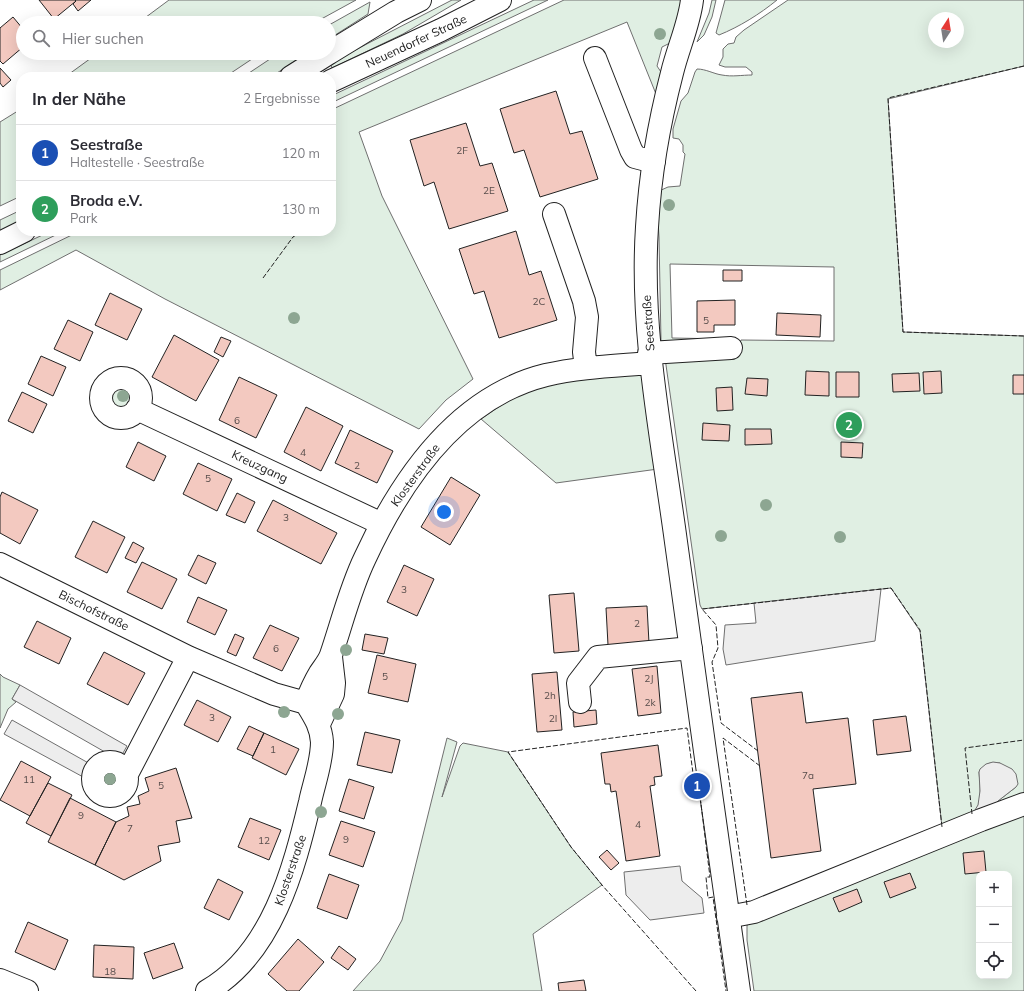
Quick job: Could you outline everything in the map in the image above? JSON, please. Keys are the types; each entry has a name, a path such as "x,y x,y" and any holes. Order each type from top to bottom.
{"street":[{"path":"336,49 396,12 420,0"},
{"name":"Neuendorfer Straße","path":"336,79 441,30 500,0"},
{"name":"Seestraße","path":"692,0 685,31 673,68 654,162 646,235 645,293 650,358 739,991"},
{"path":"595,58 631,150 635,157 654,162"},
{"path":"298,72 318,60"},
{"path":"554,214 584,301 586,317 584,352 586,368"},
{"path":"0,243 16,235"},
{"name":"Klosterstraße","path":"207,991 222,983 250,955 276,911 300,845 320,758 322,742 319,724 306,703 311,688 331,657 348,601 364,559 398,497 427,455 442,438 472,411 496,395 519,384 545,375 586,368 731,348"},
{"name":"Kreuzgang","path":"137,409 382,524"},
{"name":"Bischofstraße","path":"0,564 188,657 274,694 306,703"},
{"path":"580,702 578,683 598,657 690,648"},
{"path":"126,776 188,657"},
{"name":"Klosterstraße","path":"319,724 333,694 334,682 331,657"},
{"path":"728,917 754,912 1024,804"},
{"path":"0,980 27,991"}],"green space":[{"path":"169,0 356,0 327,16 147,16"},
{"path":"452,0 461,0 403,34 332,68 330,63"},
{"path":"534,0 548,0 336,101 336,94"},
{"path":"564,0 681,0 680,11 672,42 662,47 657,66 661,72 656,94 627,22 359,132 382,196 473,379 446,400 419,429 165,299 76,250 0,290 0,270 70,236 336,236 336,108"},
{"path":"712,0 716,0 712,17 704,35 697,42 709,13"},
{"path":"725,0 777,0 749,20 719,35 716,33"},
{"path":"788,0 1024,0 1024,66 888,99 903,332 1024,336 1024,796 992,809 998,801 1016,787 1000,763 988,764 979,772 980,795 976,811 966,819 942,827 920,631 891,588 702,609 700,605 665,358 737,352 741,340 834,341 834,267 670,264 672,338 728,339 661,341 657,204 659,191 668,187 680,186 685,154 683,152 683,145 679,139 673,138 673,129 681,101 688,93 697,69 726,76 752,75 752,72 746,67 725,67 719,65 723,57 723,49 728,44 734,43 736,37"},
{"path":"370,2 368,14 336,35 336,21"},
{"path":"88,60 250,60 232,72 72,72"},
{"path":"268,60 296,60 278,72 250,72"},
{"path":"16,112 16,198 0,206 0,122"},
{"path":"16,212 16,223 0,231 0,220"},
{"path":"40,236 54,236 0,262 0,255"},
{"path":"636,374 645,378 658,469 556,483 481,419 503,404 524,393 569,379"},
{"path":"121,386 129,389 132,397 129,405 121,408 113,405 110,397 113,389"},
{"path":"0,674 20,685 12,699 16,702 8,709 0,728"},
{"path":"447,738 457,742 442,797 460,746 463,743 508,752 571,847 602,885 533,934 542,991 353,991 380,961 402,920"},
{"path":"1024,814 1024,991 754,991 747,940 747,925 983,823"}],"shaded area":[{"path":"881,589 875,641 726,665 723,649 725,625 756,623 754,603"},
{"path":"20,685 127,746 119,760 12,699"},
{"path":"12,720 92,765 85,778 4,734"},
{"path":"993,762 1000,763 1012,769 1016,774 1018,784 998,801 992,809 972,815 978,805 980,791 980,769 986,764"},
{"path":"680,866 682,881 702,898 704,913 650,920 626,895 624,872"}],"building":[{"path":"39,0 76,1 58,16 52,16"},
{"path":"75,0 91,0 78,11 73,4 76,1"},
{"path":"13,17 16,21 16,53 3,64 0,61 0,28"},
{"path":"0,68 11,80 3,87 0,83"},
{"path":"556,91 570,134 582,131 598,179 540,197 524,150 514,153 500,109"},
{"path":"466,123 480,166 492,163 508,211 449,229 434,182 424,186 410,140"},
{"path":"516,231 529,275 541,271 557,320 499,338 484,291 474,294 459,249"},
{"path":"723,270 742,270 742,281 723,281"},
{"path":"110,293 142,309 127,340 95,325"},
{"path":"735,300 735,325 714,325 714,332 697,332 697,301"},
{"path":"777,313 821,315 820,337 776,335"},
{"path":"68,320 93,332 80,361 54,349"},
{"path":"174,335 219,360 196,401 152,377"},
{"path":"221,337 231,341 223,357 214,352"},
{"path":"41,356 66,367 53,396 28,384"},
{"path":"806,371 829,372 829,396 805,395"},
{"path":"941,371 942,393 924,394 923,372"},
{"path":"836,372 859,372 859,397 836,397"},
{"path":"919,373 920,391 893,392 892,374"},
{"path":"1013,375 1024,375 1024,394 1013,394"},
{"path":"239,377 277,395 256,438 219,420"},
{"path":"747,378 768,379 767,396 745,394"},
{"path":"732,387 733,410 717,411 716,388"},
{"path":"22,392 47,404 33,433 8,421"},
{"path":"306,407 343,426 321,471 284,452"},
{"path":"703,423 730,425 729,441 702,440"},
{"path":"745,429 771,429 772,444 745,445"},
{"path":"350,430 393,451 377,483 335,463"},
{"path":"138,442 166,456 154,481 126,467"},
{"path":"841,442 863,443 862,458 841,457"},
{"path":"198,463 232,479 217,511 183,494"},
{"path":"451,477 480,495 450,545 421,527"},
{"path":"2,492 38,510 20,544 0,533 0,497"},
{"path":"237,493 255,502 245,523 226,515"},
{"path":"273,500 337,533 321,564 257,531"},
{"path":"93,521 125,537 107,573 75,557"},
{"path":"133,542 144,548 136,563 125,558"},
{"path":"198,555 216,563 206,584 188,575"},
{"path":"142,562 177,579 162,609 127,592"},
{"path":"404,565 434,579 417,616 387,602"},
{"path":"574,593 579,651 554,653 549,595"},
{"path":"198,597 227,610 215,635 187,622"},
{"path":"647,606 649,643 608,645 606,608"},
{"path":"37,621 71,638 59,664 24,647"},
{"path":"270,625 299,638 282,671 253,658"},
{"path":"235,634 244,638 236,656 227,652"},
{"path":"365,634 388,638 384,654 362,650"},
{"path":"104,652 145,673 128,705 87,684"},
{"path":"377,655 416,664 408,702 368,693"},
{"path":"657,666 661,713 638,716 632,669"},
{"path":"557,672 562,730 537,732 532,674"},
{"path":"802,692 806,723 848,718 856,784 813,789 821,851 771,858 751,698"},
{"path":"197,700 231,717 218,742 184,725"},
{"path":"596,710 597,724 574,727 573,712"},
{"path":"906,716 911,751 877,755 873,720"},
{"path":"249,726 264,733 253,756 237,749"},
{"path":"365,732 400,740 392,773 357,765"},
{"path":"264,733 299,749 286,775 252,758"},
{"path":"658,745 662,776 654,777 655,785 650,786 660,856 626,861 616,791 611,792 610,784 605,784 601,753"},
{"path":"21,761 51,777 30,816 0,800"},
{"path":"176,768 192,818 176,821 180,842 158,846 161,861 124,880 95,865 116,822 129,816 127,807 140,804 138,796 149,791 145,778"},
{"path":"349,779 374,787 364,819 339,811"},
{"path":"48,783 72,795 51,836 26,823"},
{"path":"70,798 116,822 95,865 48,842"},
{"path":"250,818 281,830 269,860 238,847"},
{"path":"341,821 375,832 363,867 329,855"},
{"path":"607,850 619,863 611,870 599,857"},
{"path":"984,851 986,871 976,871 976,873 965,874 963,853"},
{"path":"910,873 916,888 890,898 884,882"},
{"path":"329,874 359,885 347,919 317,908"},
{"path":"218,879 243,892 229,920 204,908"},
{"path":"857,889 862,902 839,912 833,898"},
{"path":"28,922 68,940 55,970 15,952"},
{"path":"298,939 324,962 299,991 287,991 268,974"},
{"path":"174,943 183,968 153,979 144,953"},
{"path":"94,945 134,947 133,979 93,977"},
{"path":"339,946 356,959 348,970 331,958"},
{"path":"584,980 586,991 559,991 558,983"}],"fence":[{"path":"1024,66 888,98 903,332 1024,336"},
{"path":"263,278 294,236"},
{"path":"758,751 721,723 712,662 718,648 716,625 702,609 891,588 920,630 942,827"},
{"path":"696,991 602,885 571,847 508,752 687,728 696,796 700,796 710,877 706,877 708,898 713,897 726,991"},
{"path":"747,905 723,738 760,766"},
{"path":"972,814 965,748 1024,740"}],"place":[{"name":"Broda e.V.","path":"849,425"},
{"name":"Seestraße","path":"697,786"}]}
